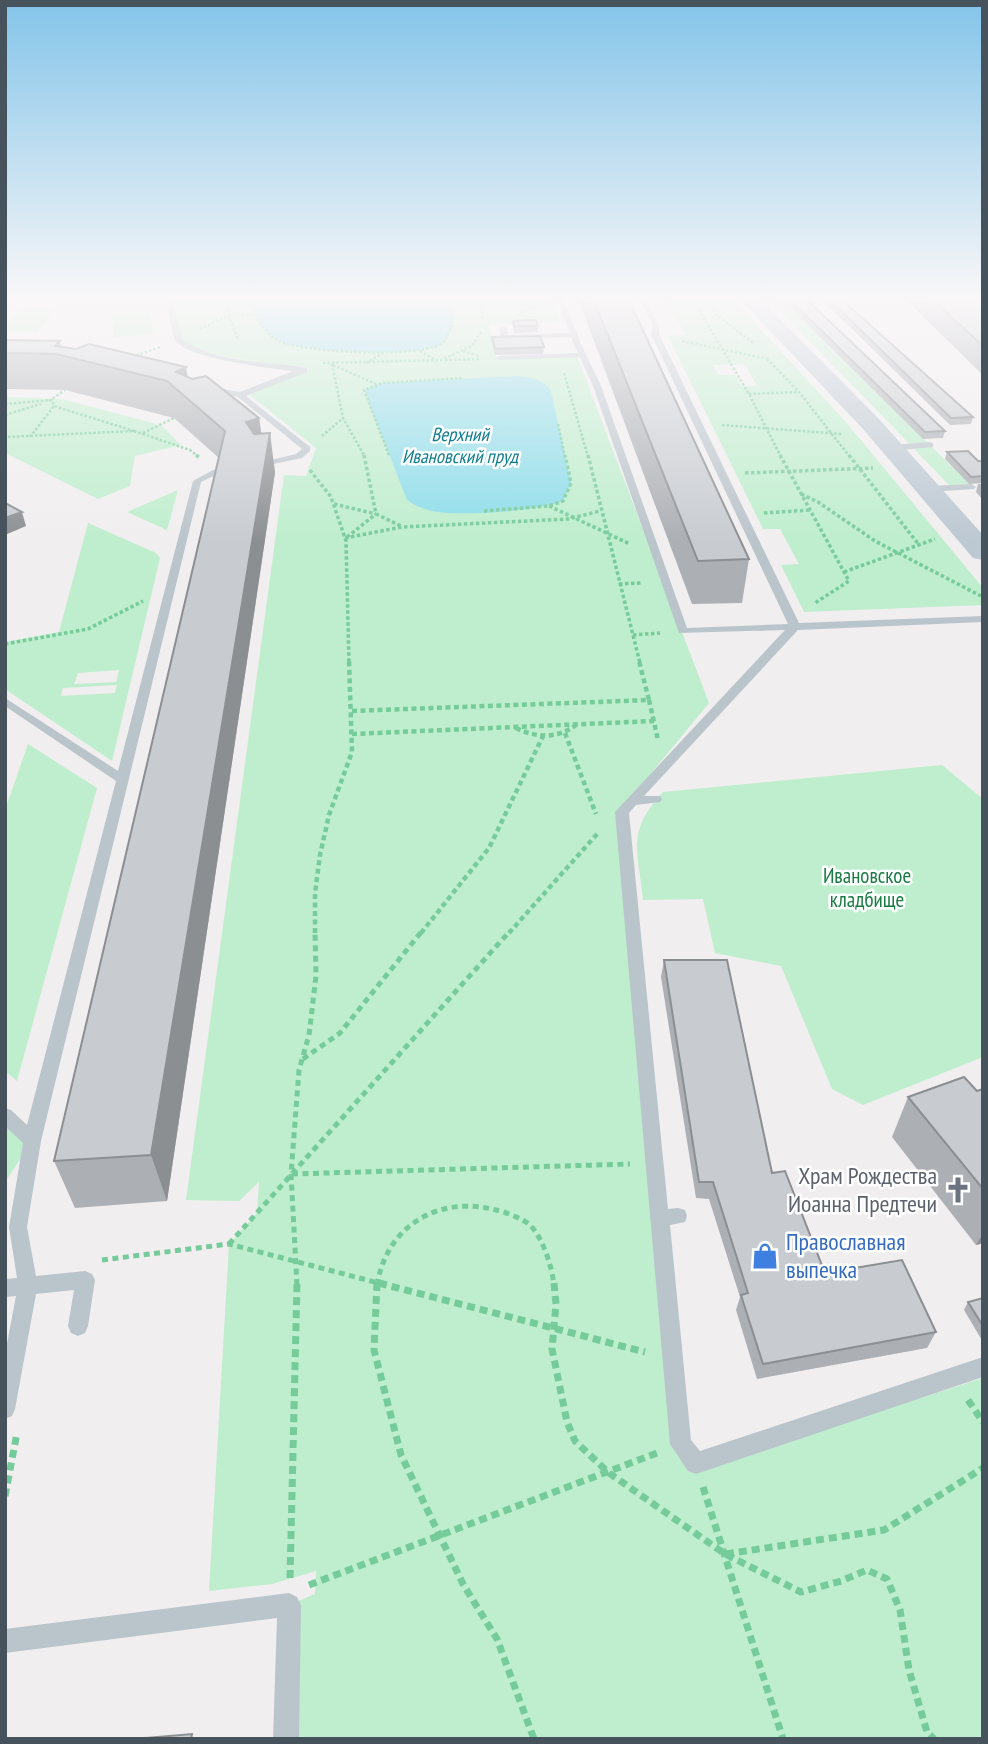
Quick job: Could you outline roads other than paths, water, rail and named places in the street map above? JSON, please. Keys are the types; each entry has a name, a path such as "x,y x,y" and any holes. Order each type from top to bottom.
{"main road":[{"path":"818,379 886,458 928,489 983,552"}],"lane":[{"path":"241,395 280,379"},
{"path":"594,379 683,631 793,623 983,619"},
{"path":"677,379 793,623"},
{"path":"202,386 241,395 307,449 299,456 257,466"},
{"path":"886,458 930,445"},
{"path":"5,1409 28,1286 18,1227 32,1141 197,481 216,472 232,470"},
{"path":"928,489 971,487"},
{"path":"793,623 622,812 654,1163 668,1217 673,1359 681,1444 696,1463 983,1367"},
{"path":"5,701 122,779"},
{"path":"631,800 655,799"},
{"path":"5,1115 32,1141"},
{"path":"5,1288 85,1280 78,1326"},
{"path":"5,1641 289,1605 286,1739"}],"water":[{"name":"Верхний Ивановский пруд","path":"451,379 540,381 551,391 571,483 563,501 501,512 450,513 433,511 407,500 364,390 382,383"}],"place":[{"name":"Храм Рождества Иоанна Предтечи","path":"958,1190"},
{"name":"Православная выпечка","path":"765,1256"}],"park label":[{"name":"Ивановское кладбище","path":"867,888"}]}
